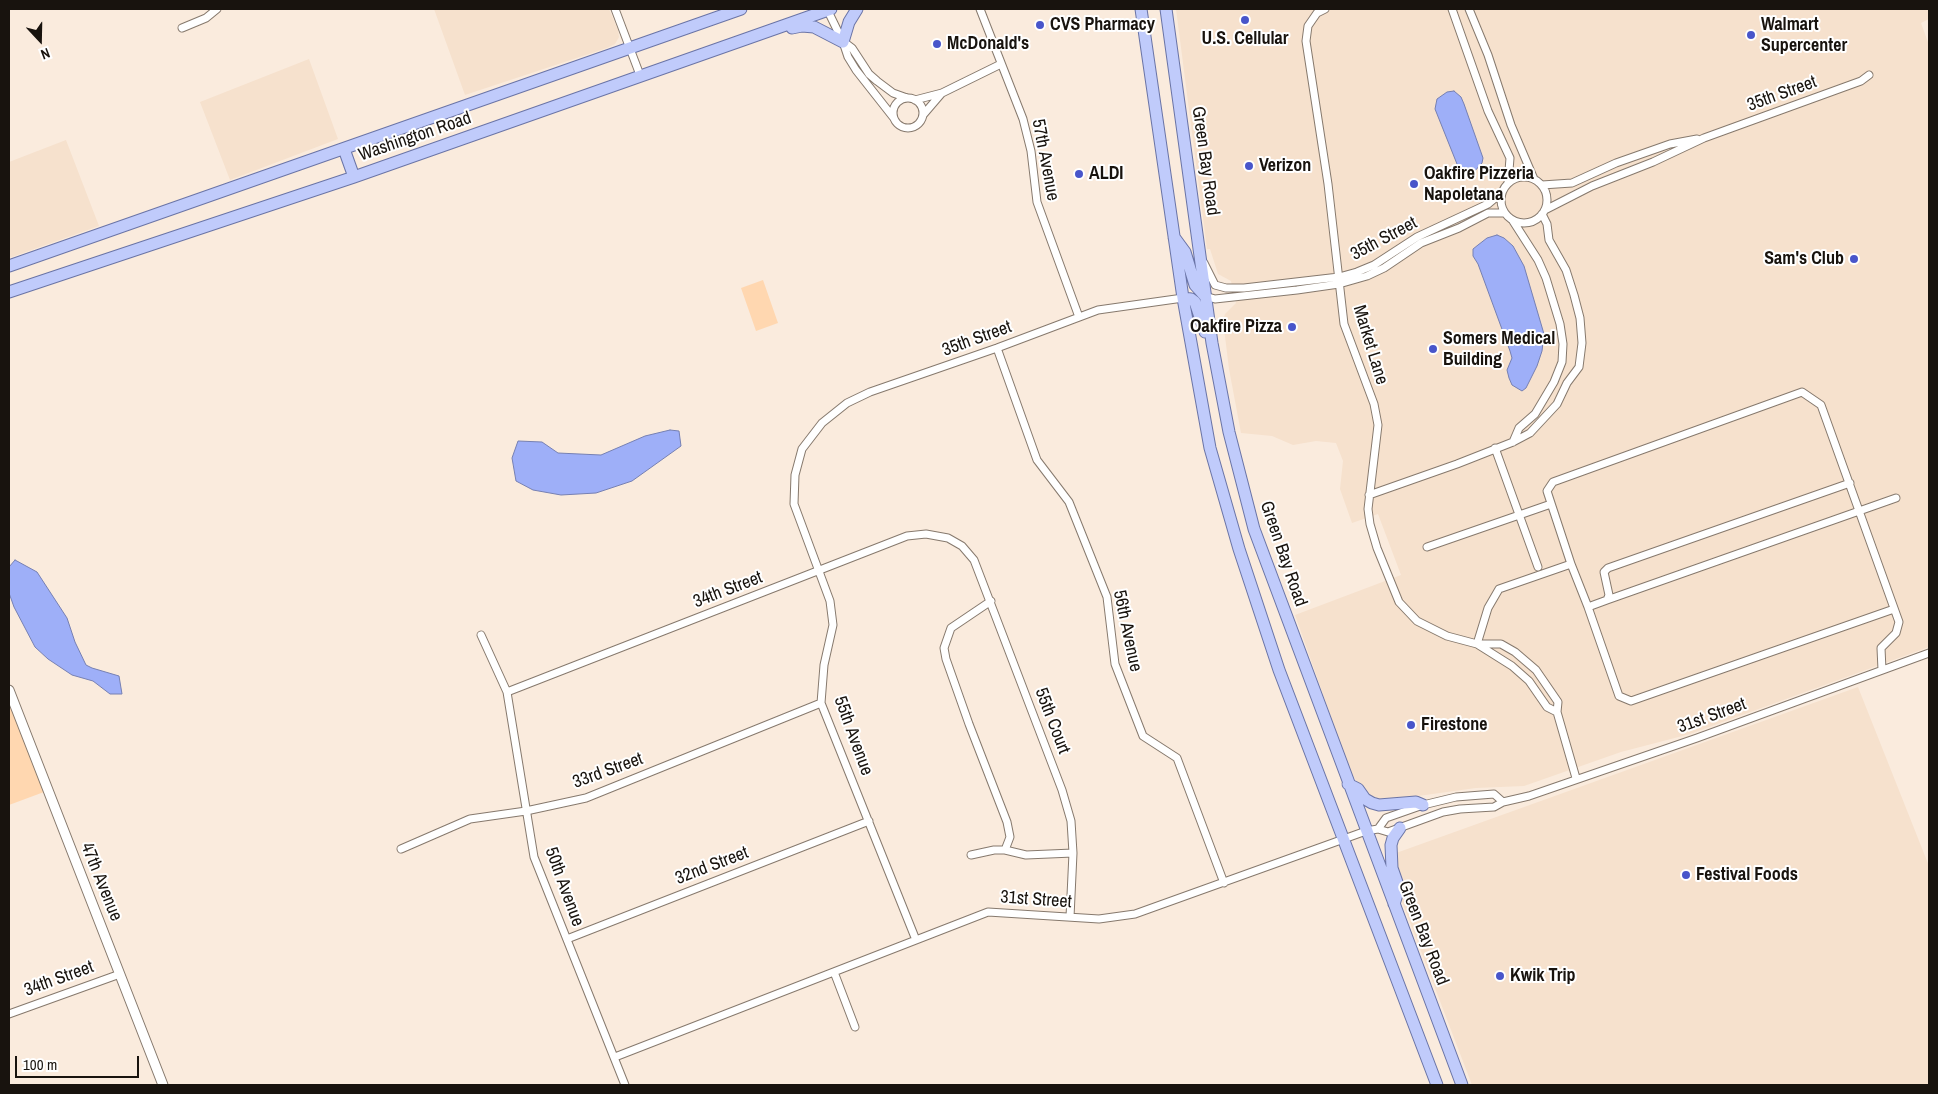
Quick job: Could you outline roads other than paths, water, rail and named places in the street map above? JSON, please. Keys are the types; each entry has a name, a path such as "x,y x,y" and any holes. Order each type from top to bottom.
{"main road":[{"name":"Washington Road","path":"9,266 740,9"},
{"name":"Washington Road","path":"9,292 354,176 828,9"},
{"path":"746,38 770,36 802,26 819,28 843,42 849,22 856,9"},
{"path":"1140,9 1183,298 1210,448 1239,549 1279,670 1437,1085"},
{"name":"Green Bay Road","path":"1166,9 1212,343 1228,432 1254,529 1462,1085"},
{"path":"1170,37 1174,9"},
{"path":"344,149 354,176"},
{"path":"1174,237 1185,252 1195,285 1205,296"},
{"path":"1183,298 1191,298 1195,302 1203,328 1212,343"},
{"path":"1348,784 1358,789 1365,799 1372,804 1416,802 1423,805"},
{"path":"1394,904 1399,888 1392,868 1391,846 1393,838 1400,828"}],"street":[{"path":"182,28 206,18 217,9"},
{"path":"615,9 640,76"},
{"path":"828,9 848,57 898,125 906,129 919,124 923,115 942,93"},
{"name":"57th Avenue","path":"980,9 1027,132 1037,202 1079,317"},
{"name":"Market Lane","path":"1324,9 1317,13 1308,26 1306,41 1328,184 1344,324 1374,404 1378,425 1368,509 1372,532 1387,577 1399,602 1417,621 1447,636 1476,644 1501,644 1515,652 1536,670 1558,702 1557,712 1576,778"},
{"path":"1452,9 1488,111 1510,158 1508,182 1500,200 1504,213 1513,221 1538,260 1546,278 1560,324 1563,344 1562,362 1554,382 1535,414 1519,428 1513,442"},
{"path":"1468,9 1488,55 1524,157 1534,179"},
{"path":"843,42 852,48 869,74 877,81 893,93 916,100 942,93 1001,64"},
{"name":"35th Street","path":"1543,212 1592,186 1653,162 1704,138 1861,81 1869,75"},
{"path":"893,117 892,112 896,104 907,98"},
{"path":"916,100 922,106 923,115"},
{"name":"35th Street","path":"1542,185 1572,184 1616,163 1670,144 1704,138"},
{"path":"1508,182 1521,177 1534,179 1542,185 1547,197 1543,212 1536,219 1521,223 1513,221"},
{"name":"35th Street","path":"1200,256 1215,285 1226,288 1339,280 1374,265 1417,237 1488,204 1502,193"},
{"path":"1369,495 1458,464 1513,442 1530,433 1557,404 1567,383 1579,367 1582,343 1580,318 1566,270 1549,240 1543,212"},
{"name":"35th Street","path":"1205,296 1215,299 1367,276 1384,268 1421,243 1459,228 1488,213 1504,213"},
{"name":"35th Street","path":"802,448 822,423 847,403 870,392 997,348 1098,310 1183,298"},
{"name":"56th Avenue","path":"997,348 1038,460 1069,502 1108,597 1115,664 1143,736 1177,758 1224,883"},
{"path":"1882,670 1881,648 1896,633 1899,622 1821,405 1802,392 1553,482 1547,492 1619,696 1631,702 1894,609"},
{"name":"55th Avenue","path":"802,448 795,475 794,504 830,601 832,626 824,665 821,703 916,940"},
{"path":"1495,448 1538,567"},
{"path":"1607,600 1609,595 1604,572 1608,568 1850,483"},
{"path":"1588,607 1896,498"},
{"path":"1427,547 1551,504"},
{"name":"34th Street","path":"507,692 907,536 934,535 948,538 962,546"},
{"name":"55th Court","path":"962,546 974,560 991,601 1062,790 1071,821 1073,853 1070,917"},
{"path":"1476,644 1488,608 1499,589 1571,564"},
{"path":"991,601 952,628 944,648 946,659 969,724 1007,822 1010,837 1005,850"},
{"name":"50th Avenue","path":"481,635 507,692 534,857 625,1085"},
{"name":"Market Lane","path":"1476,644 1512,666 1530,681 1547,707 1557,712"},
{"name":"31st Street","path":"615,1057 988,912 1098,919 1136,914 1366,831 1378,829 1388,832 1443,812 1494,807 1503,802 1528,796 1576,778 1698,738 1929,653"},
{"name":"47th Avenue","path":"9,690 163,1085"},
{"name":"33rd Street","path":"401,849 470,819 526,812 586,798 821,703"},
{"name":"31st Street","path":"1378,829 1386,818 1423,805 1456,797 1494,794 1503,802"},
{"name":"32nd Street","path":"567,939 869,821"},
{"path":"971,855 994,850 1005,850 1026,855 1073,853"},
{"path":"834,972 855,1027"},
{"name":"34th Street","path":"9,1014 120,974"}],"water":[{"path":"1454,91 1461,97 1483,158 1482,163 1468,176 1461,174 1435,109 1437,99 1447,92"},
{"path":"1497,235 1513,246 1524,266 1544,334 1542,351 1537,366 1526,388 1522,391 1512,385 1509,378 1507,370 1512,358 1510,351 1478,264 1473,256 1473,249 1487,238"},
{"path":"670,430 679,431 681,446 632,481 596,493 561,495 533,490 516,481 512,458 518,441 542,442 558,453 601,455 645,436"},
{"path":"15,560 37,572 67,618 75,642 86,665 119,676 122,694 110,694 93,681 72,675 48,659 35,647 14,607 9,593 9,567"}],"place":[{"name":"U.S. Cellular","path":"1245,20"},
{"name":"CVS Pharmacy","path":"1040,25"},
{"name":"Walmart Supercenter","path":"1751,35"},
{"name":"McDonald's","path":"937,44"},
{"name":"Verizon","path":"1249,166"},
{"name":"ALDI","path":"1079,174"},
{"name":"Oakfire Pizzeria Napoletana","path":"1414,184"},
{"name":"Sam's Club","path":"1854,259"},
{"name":"Oakfire Pizza","path":"1292,327"},
{"name":"Somers Medical Building","path":"1433,349"},
{"name":"Firestone","path":"1411,725"},
{"name":"Festival Foods","path":"1686,875"},
{"name":"Kwik Trip","path":"1500,976"}]}
